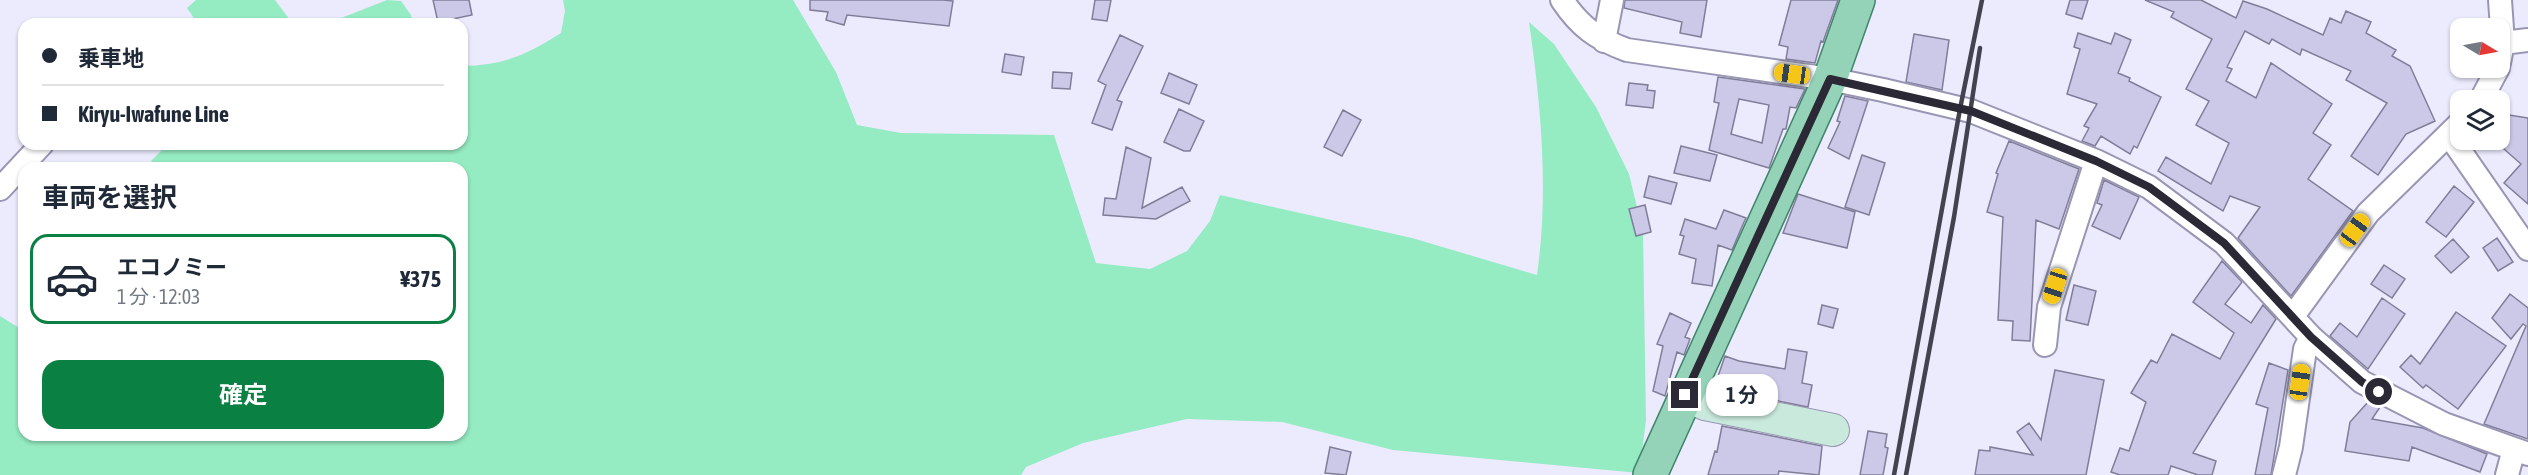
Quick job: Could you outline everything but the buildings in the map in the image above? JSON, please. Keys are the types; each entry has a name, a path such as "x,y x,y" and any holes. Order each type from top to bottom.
{"main road":[{"path":"1650,475 1830,79 1858,0"},
{"path":"1685,395 1705,404 1833,430"}],"street":[{"path":"1562,0 1575,20 1604,41 1627,50 1830,79 1971,111 2096,161 2149,187 2224,243 2311,337 2362,382 2444,424 2521,452 2507,475"},
{"path":"1604,41 1612,0"},
{"path":"2500,0 2500,18"},
{"path":"2510,52 2528,40"},
{"path":"2293,316 2368,213 2450,134"},
{"path":"25,162 36,150"},
{"path":"2468,150 2528,249"},
{"path":"2045,345 2049,307 2096,161"},
{"path":"0,189 18,170"},
{"path":"2284,475 2305,349 2311,337"}],"green space":[{"path":"196,0 275,0 288,18 194,18 187,8"},
{"path":"387,0 401,1 412,18 341,18"},
{"path":"563,0 793,0 836,72 857,125 901,133 1054,135 1096,263 1150,269 1187,251 1210,221 1220,195 1412,238 1537,275 1543,212 1542,148 1529,22 1554,44 1596,107 1629,174 1643,232 1646,421 1639,473 1393,450 1282,422 1187,419 1083,443 1026,467 1021,475 0,475 0,316 18,327 18,441 468,441 468,162 151,161 162,150 468,150 468,66 503,61 537,47 561,33 565,11"}],"railway":[{"path":"1894,475 1982,0"},
{"path":"1906,475 1954,217 1980,48"}],"route":[{"path":"1685,395 1830,79 1971,111 1992,118 2096,161 2149,187 2224,243 2311,337 2362,382 2379,392"}]}
